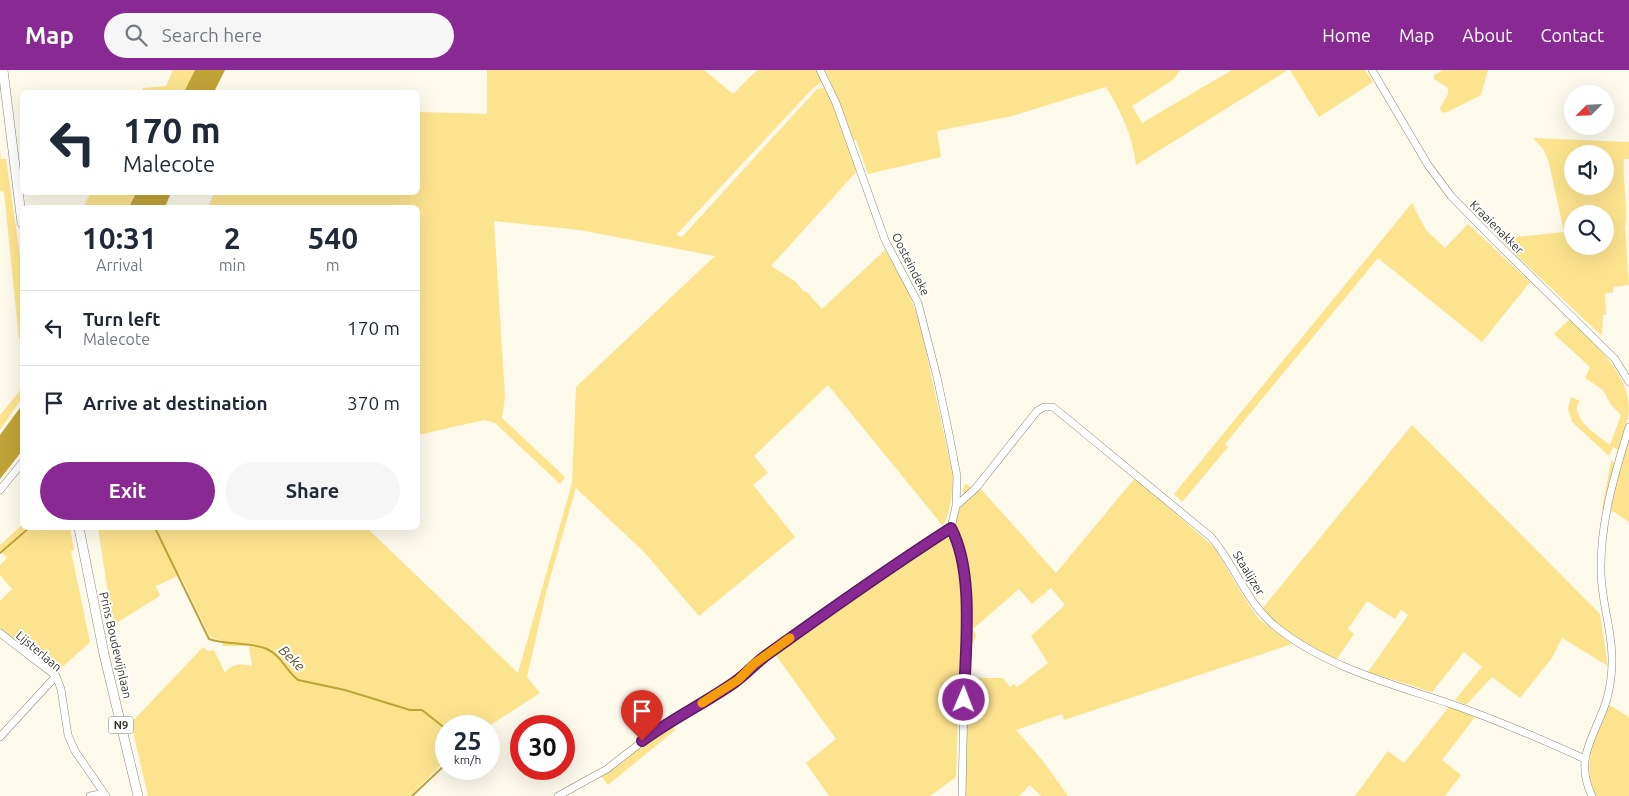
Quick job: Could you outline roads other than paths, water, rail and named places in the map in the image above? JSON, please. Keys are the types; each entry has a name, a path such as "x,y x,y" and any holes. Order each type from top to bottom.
{"main road":[{"path":"3,70 20,207"},
{"name":"Prins Boudewijnlaan","path":"79,530 104,654 138,796"}],"street":[{"name":"Oosteindeke","path":"820,70 836,103 885,240 918,304 937,377 957,476 953,531"},
{"name":"Kraaienakker","path":"1372,70 1428,164 1451,196 1494,242 1615,359 1629,382"},
{"name":"Staalijzer","path":"956,506 976,488 1037,411 1044,407 1053,407 1211,538 1222,550 1259,612 1276,627 1301,644 1321,656 1354,670 1462,708 1544,740 1585,759"},
{"path":"1592,796 1584,774 1585,759 1592,734 1606,700 1610,684 1612,661 1602,588 1602,541 1611,493 1629,427"},
{"path":"0,490 20,465"},
{"path":"558,796 600,773 666,723 731,685 754,664 857,590 953,531 964,567 966,604 962,796"},
{"name":"Lijsterlaan","path":"0,633 56,676 61,689 68,735 88,772 105,795"},
{"path":"0,738 56,676"},
{"path":"90,796 105,795"}],"waterway":[{"name":"Beke","path":"0,553 27,530"},
{"name":"Beke","path":"156,530 209,639 253,645 267,649 298,680 345,690 410,710 422,710 435,720"},
{"name":"Beke","path":"412,796 435,774"}]}
